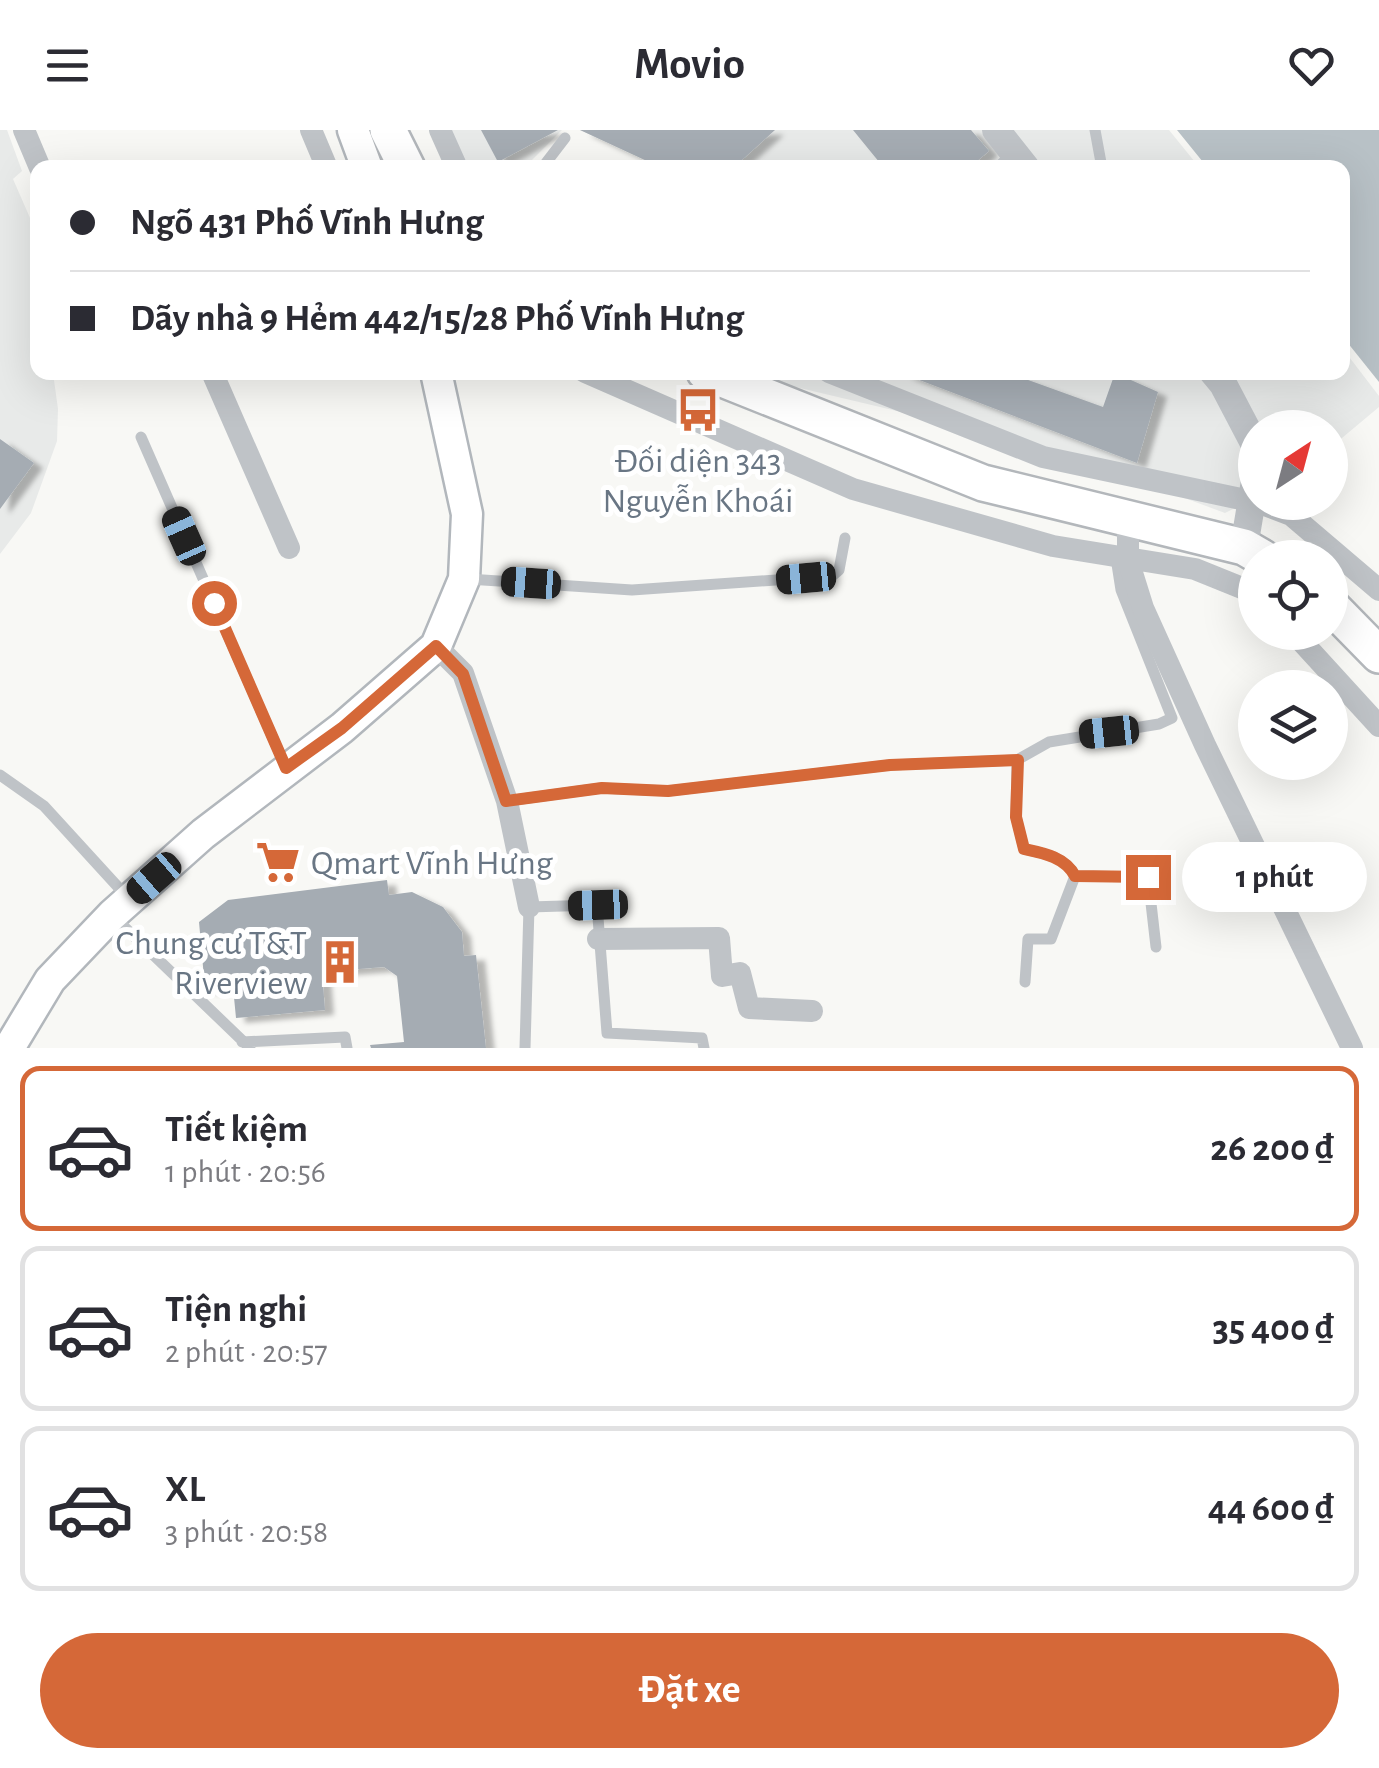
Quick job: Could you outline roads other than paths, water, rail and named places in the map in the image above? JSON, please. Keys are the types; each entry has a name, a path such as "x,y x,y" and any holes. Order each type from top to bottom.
{"main road":[{"path":"353,130 364,160"},
{"path":"388,130 403,160"},
{"path":"9,1048 50,980 121,907 286,768 342,728 436,646 464,578 468,514 438,380"},
{"path":"725,380 983,483 1238,548"},
{"path":"1348,622 1379,654"}],"street":[{"path":"24,130 37,160"},
{"path":"311,130 324,160"},
{"path":"440,130 453,160"},
{"path":"996,130 1011,160"},
{"path":"216,380 290,548"},
{"path":"603,380 853,489 1053,546 1156,561 1195,570 1238,587"},
{"path":"850,380 1044,457 1238,494"},
{"path":"1220,380 1238,412"},
{"path":"1297,520 1379,590"},
{"path":"1128,521 1122,559 1205,745 1352,1048"},
{"path":"436,646 463,674 506,801 529,907"},
{"path":"1309,650 1379,726"},
{"path":"598,939 719,938 722,976 740,974 748,1008 812,1010"}],"lane":[{"path":"1095,130 1101,160"},
{"path":"548,160 565,138"},
{"path":"141,437 286,768"},
{"path":"464,578 632,590 832,576 839,570 846,538"},
{"path":"506,801 602,788 668,791 890,765 1018,760 1049,742 1140,728 1172,718 1122,590 1122,559"},
{"path":"1018,760 1016,817 1024,849 1048,854 1070,866 1075,876 1051,939 1028,939 1025,982"},
{"path":"0,775 44,806 121,907 246,1045 345,1037 347,1048"},
{"path":"1075,876 1148,877 1156,947"},
{"path":"525,1048 529,907 598,905 607,1033 702,1038 704,1048"}],"place":[{"name":"Đối diện 343 Nguyễn Khoái","path":"698,410"},
{"name":"Qmart Vĩnh Hưng","path":"278,862"},
{"name":"Chung cư T&T Riverview","path":"340,962"}]}
